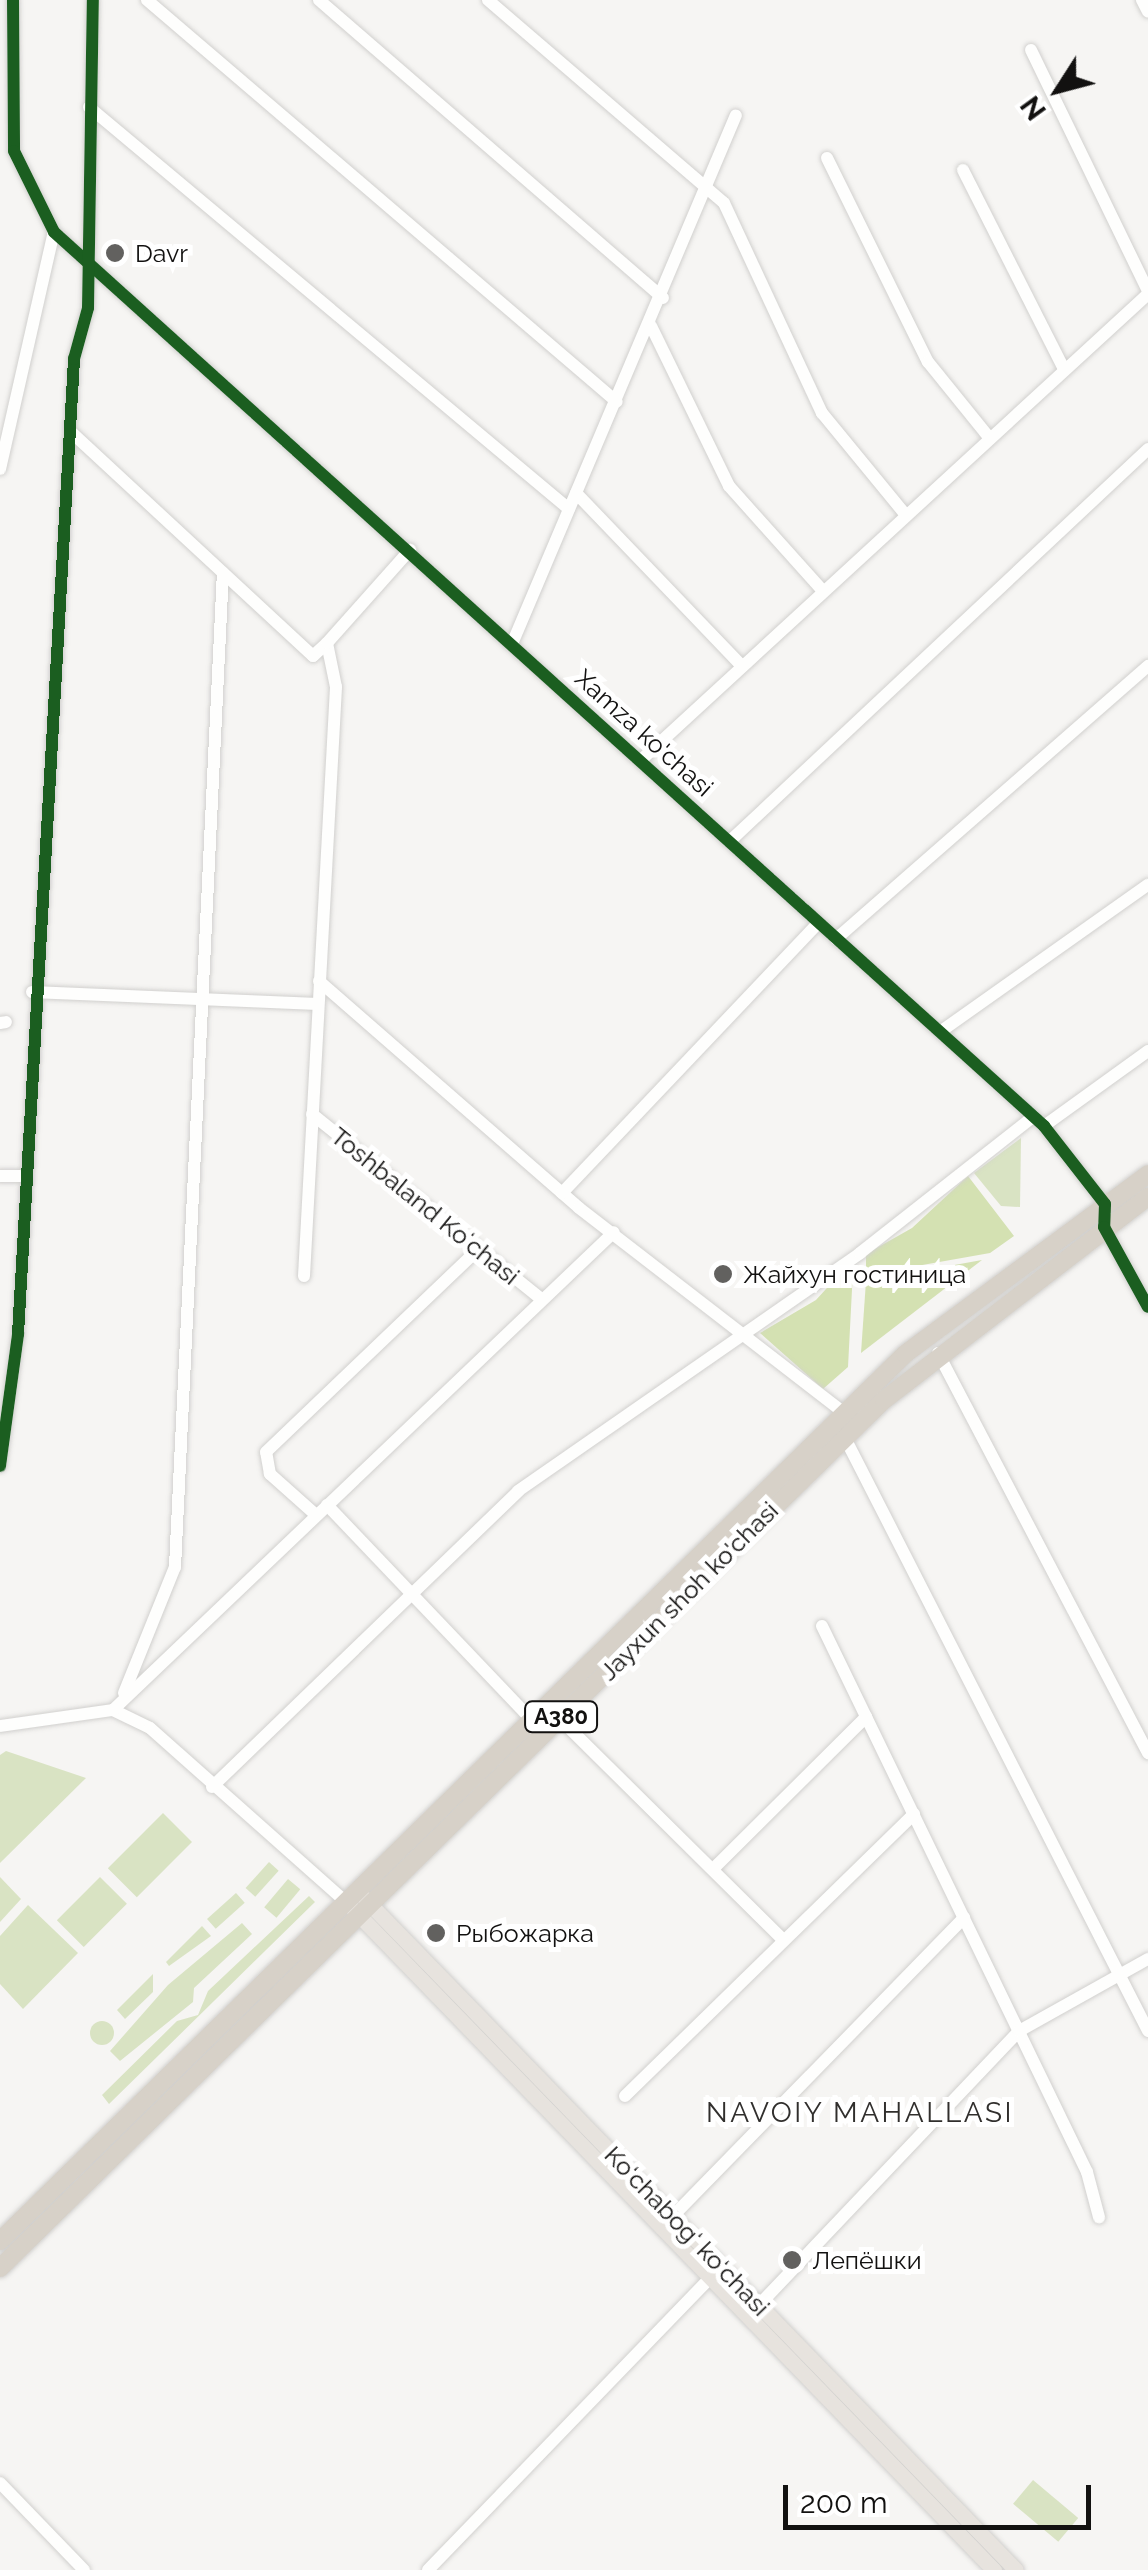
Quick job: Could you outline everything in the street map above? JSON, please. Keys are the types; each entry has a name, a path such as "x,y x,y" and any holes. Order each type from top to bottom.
{"highway":[{"name":"Jayxun shoh ko'chasi","path":"3,2253 214,2032 844,1413 960,1308 1148,1174"},
{"name":"Jayxun shoh ko'chasi","path":"3,2253 229,2047 845,1438 938,1351 1148,1197"},
{"path":"214,2032 229,2047"}],"main road":[{"name":"Ko‘chabog‘ ko‘chasi","path":"352,1898 994,2570"},
{"name":"Ko‘chabog‘ ko‘chasi","path":"566,2119 673,2216 717,2276 759,2305 1016,2570"}],"street":[{"path":"0,468 54,232 29,194 5,124 13,0"},
{"path":"0,1466 18,1334 20,1176 32,992 70,430 90,260 93,0"},
{"path":"147,0 617,402"},
{"path":"319,0 663,298"},
{"path":"488,0 724,203 822,412 905,514"},
{"path":"1142,0 1148,12"},
{"path":"641,760 1148,292 1031,50"},
{"path":"89,108 569,510"},
{"path":"512,644 663,298 736,115"},
{"path":"826,158 928,362 988,436"},
{"path":"963,170 1064,369"},
{"name":"Xamza ko'chasi","path":"54,232 90,260 1039,1121 1104,1204"},
{"path":"651,326 729,486 823,591"},
{"path":"70,430 314,656 410,550"},
{"path":"730,841 1148,449"},
{"path":"576,494 742,666"},
{"path":"113,1710 124,1693 175,1568 196,999 224,573"},
{"path":"304,1276 336,687 326,643"},
{"path":"836,939 1148,666"},
{"path":"940,1032 1148,885"},
{"path":"562,1192 818,923"},
{"path":"319,981 562,1192 844,1413"},
{"path":"32,992 318,1004"},
{"path":"212,1788 518,1490 746,1334 1039,1121 1148,1051"},
{"name":"Toshbaland Koʻchasi","path":"312,1114 475,1252 540,1298"},
{"path":"0,1176 20,1176"},
{"path":"1104,1204 1104,1227 1148,1307"},
{"path":"124,1693 614,1232"},
{"path":"316,1516 270,1474 266,1452 475,1252"},
{"path":"938,1351 1148,1754"},
{"path":"845,1438 1148,2031"},
{"path":"327,1505 531,1719"},
{"path":"822,1626 1019,2031 1099,2217"},
{"path":"0,1726 113,1710 150,1728 212,1788 352,1898"},
{"path":"713,1869 866,1717"},
{"path":"560,1719 783,1940"},
{"path":"625,2096 914,1814"},
{"path":"673,2216 964,1918"},
{"path":"759,2305 1019,2031 1118,1972 1148,1959"},
{"path":"428,2570 717,2276"},
{"path":"0,2483 84,2570"}],"green space":[{"path":"1021,1138 1020,1207 1001,1206 974,1173"},
{"path":"968,1176 1014,1236 990,1253 866,1275 866,1254 912,1228"},
{"path":"982,1260 861,1353 866,1281"},
{"path":"846,1267 853,1270 848,1367 823,1389 760,1333 816,1300"},
{"path":"6,1751 86,1778 0,1863 0,1755"},
{"path":"163,1813 192,1842 137,1897 108,1868"},
{"path":"269,1862 279,1871 255,1897 246,1888"},
{"path":"0,1877 21,1899 0,1922"},
{"path":"100,1877 127,1904 84,1947 57,1920"},
{"path":"288,1879 300,1889 276,1918 264,1907"},
{"path":"236,1893 245,1903 216,1929 207,1919"},
{"path":"309,1896 315,1902 109,2104 102,2095 177,2021 198,2015 208,1991"},
{"path":"28,1905 78,1953 23,2009 0,1984 0,1936"},
{"path":"242,1923 252,1934 194,1988 193,2002 120,2061 110,2051 168,1985"},
{"path":"202,1926 211,1936 169,1966 166,1962"},
{"path":"153,1974 153,1992 125,2019 117,2010"},
{"path":"102,2021 114,2033 102,2045 90,2033"},
{"path":"1033,2480 1078,2518 1058,2542 1013,2504"}],"cycle path":[{"path":"13,0 14,151 54,232 1044,1126 1105,1204 1104,1227 1148,1307"},
{"path":"0,1466 18,1334 74,359 88,308 93,0"}],"place":[{"name":"Davr","path":"115,253"},
{"name":"Жайхун гостиница","path":"723,1274"},
{"name":"Рыбожарка","path":"436,1933"},
{"name":"Лепёшки","path":"792,2260"}],"district":[{"name":"NAVOIY MAHALLASI","path":"860,2113"}]}
